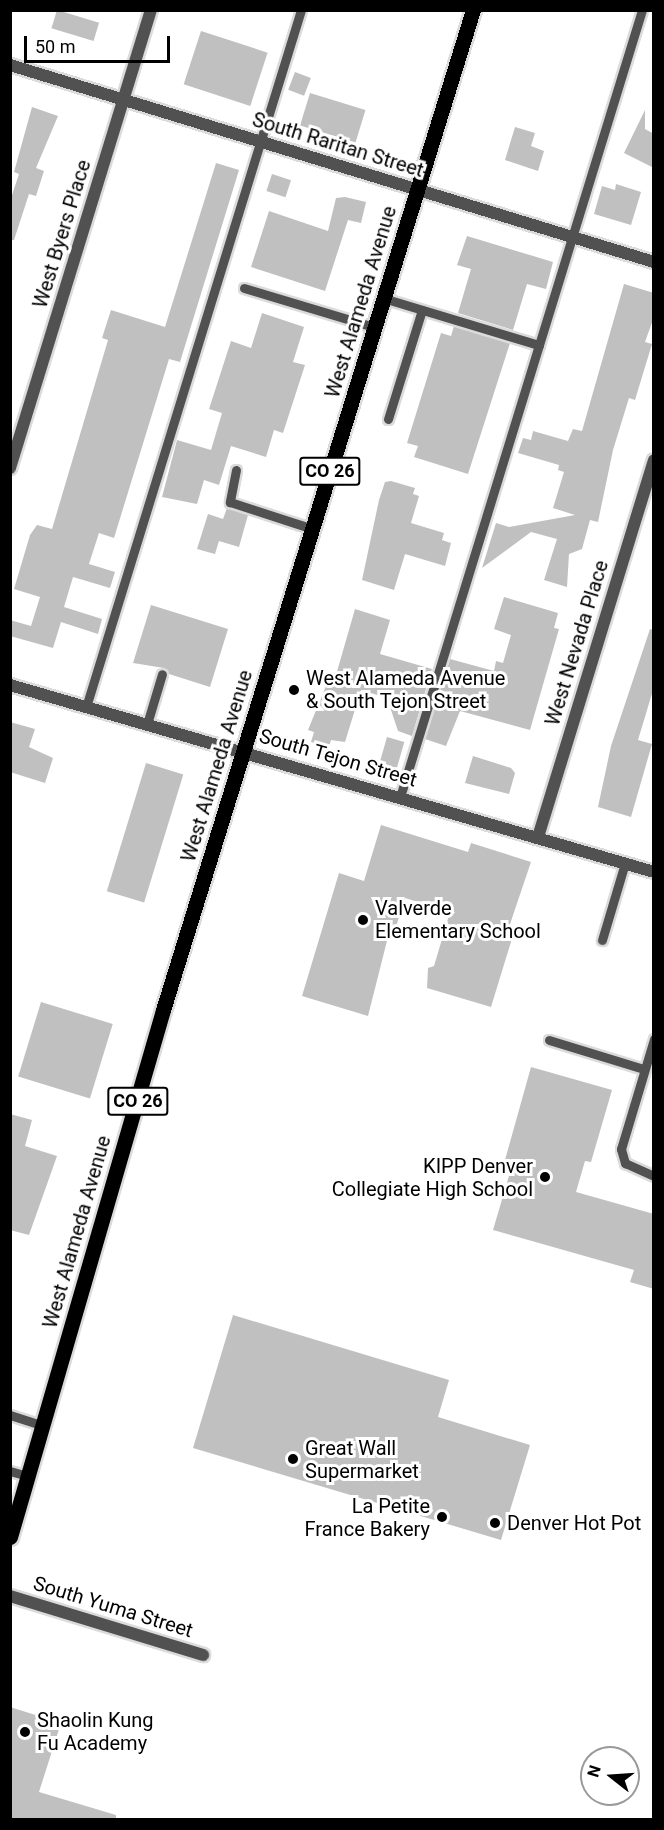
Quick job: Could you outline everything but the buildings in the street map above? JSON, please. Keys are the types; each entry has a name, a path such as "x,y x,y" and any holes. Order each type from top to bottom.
{"main road":[{"name":"West Alameda Avenue","path":"10,1537 163,1010 473,10"}],"street":[{"name":"West Byers Place","path":"10,468 151,10"},
{"name":"South Raritan Street","path":"10,64 654,262"},
{"name":"West Nevada Place","path":"538,837 654,460"},
{"name":"South Tejon Street","path":"10,685 244,751 654,872"},
{"name":"South Yuma Street","path":"10,1596 203,1655"}],"lane":[{"path":"86,707 301,10"},
{"path":"400,797 642,10"},
{"path":"244,288 374,327"},
{"path":"383,298 539,345"},
{"path":"388,419 422,310"},
{"path":"236,470 230,502 313,529"},
{"path":"147,724 162,674"},
{"path":"602,940 624,863"},
{"path":"654,1039 621,1149 625,1163 654,1176"},
{"path":"549,1040 644,1070"},
{"path":"10,1415 43,1426"},
{"path":"10,1471 28,1476"}],"place":[{"name":"West Alameda Avenue & South Tejon Street","path":"294,690"},
{"name":"Valverde Elementary School","path":"363,920"},
{"name":"KIPP Denver Collegiate High School","path":"545,1177"},
{"name":"Great Wall Supermarket","path":"293,1459"},
{"name":"La Petite France Bakery","path":"442,1517"},
{"name":"Denver Hot Pot","path":"495,1523"},
{"name":"Shaolin Kung Fu Academy","path":"25,1732"}]}
